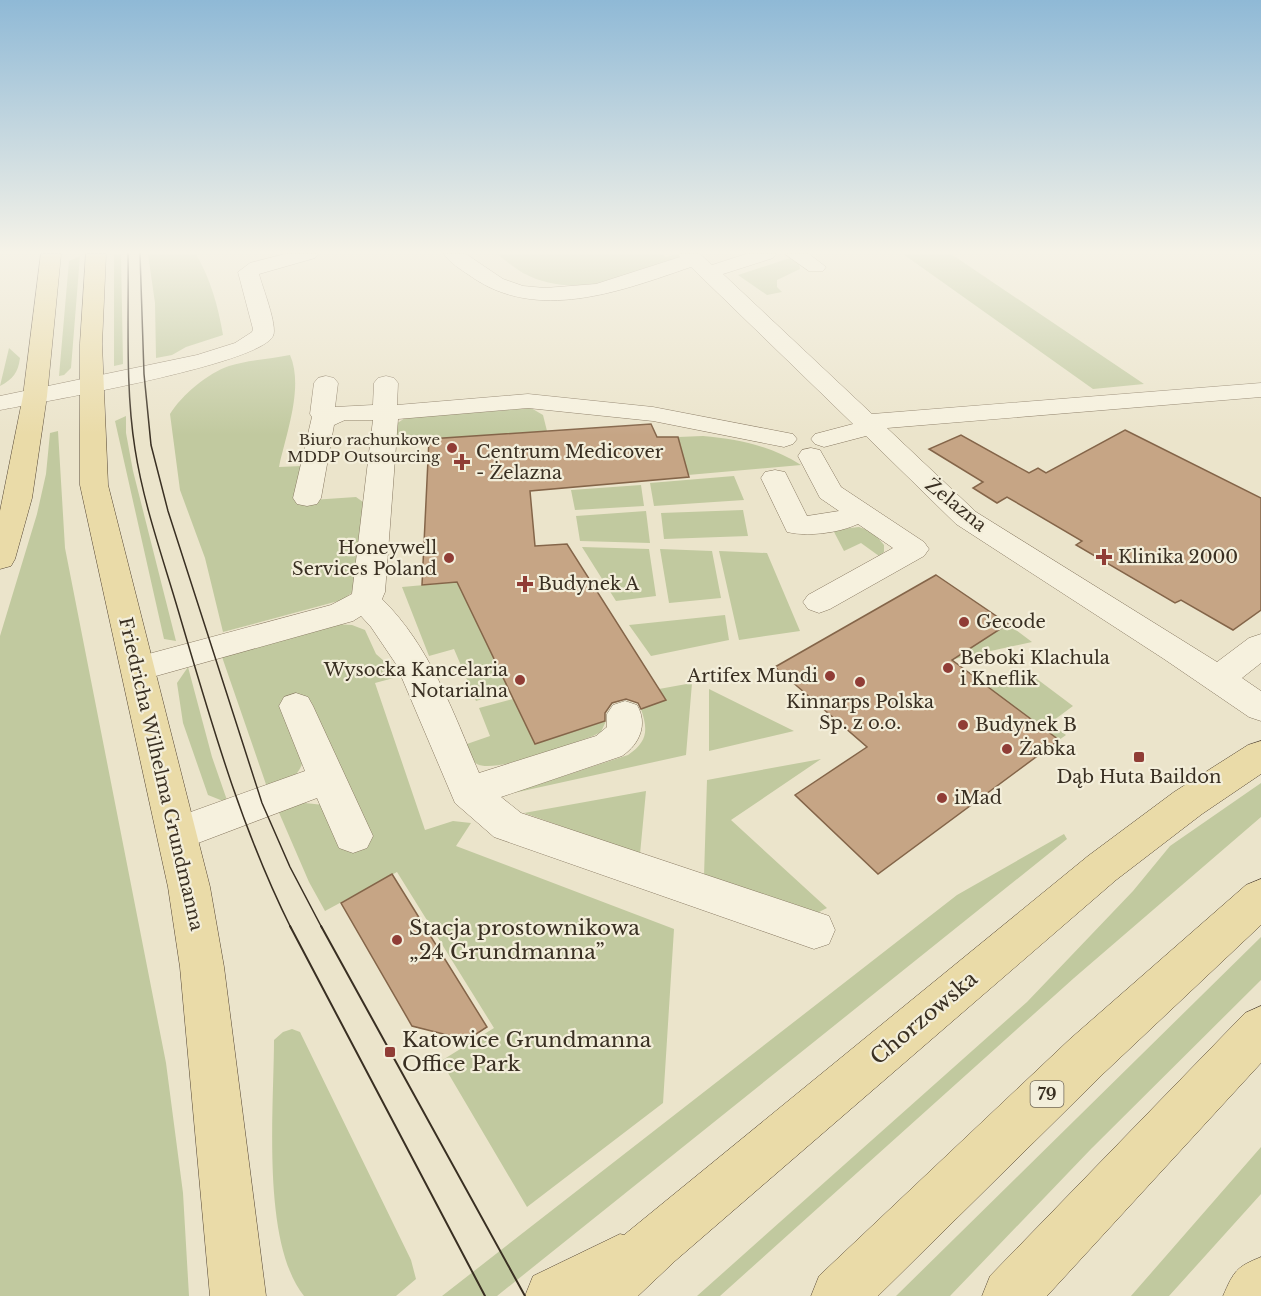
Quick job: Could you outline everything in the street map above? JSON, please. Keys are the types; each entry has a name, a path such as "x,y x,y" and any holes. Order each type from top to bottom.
{"main road":[{"path":"0,559 18,498 35,396 44,314"},
{"name":"Friedricha Wilhelma Grundmanna","path":"94,314 91,385 94,485 189,887 202,967 242,1288"},
{"name":"Chorzowska","path":"598,1296 656,1242 1102,868 1188,803 1261,755"},
{"name":"79","path":"839,1296 1087,1056 1261,898"},
{"path":"1010,1296 1261,1029"},
{"path":"553,1296 656,1242"},
{"path":"1251,1296 1261,1284"}],"street":[{"path":"0,403 202,361 243,348 263,335 264,329 260,314"},
{"name":"Żelazna","path":"742,314 766,341 867,424 966,518 1261,708"},
{"path":"326,383 322,414 326,418"},
{"path":"386,383 385,407 389,414"},
{"path":"307,498 322,421 326,418 373,412 389,414 408,410 528,401 563,414 653,414 784,439 783,445 791,453 818,447 867,424 1261,390"},
{"path":"138,669 342,613 365,601 369,592 385,421 389,414"},
{"path":"654,430 715,426"},
{"path":"818,447 830,492 914,549 819,602"},
{"path":"775,478 807,553"},
{"path":"797,526 841,521 859,512"},
{"path":"365,601 378,611 419,675 468,792 508,825 814,930"},
{"path":"1218,679 1261,646"},
{"path":"297,706 353,836"},
{"path":"468,792 609,746 624,733 627,723 625,714"},
{"path":"177,834 327,780"}],"green space":[{"path":"64,314 75,314 71,368 64,375 59,376"},
{"path":"114,314 122,314 123,364 114,366"},
{"path":"155,314 219,314 223,335 186,347 172,355 156,358"},
{"path":"988,314 1041,314 1144,384 1093,389"},
{"path":"9,348 20,358 19,363 14,375 0,386"},
{"path":"290,355 294,368 295,396 279,467 302,466 297,501 356,497 363,502 354,591 342,600 223,632 205,558 180,490 170,414 181,399 221,369 244,362"},
{"path":"531,408 543,415 547,431 393,442 396,424 405,418"},
{"path":"126,416 126,433 133,471 176,641 164,639 115,421"},
{"path":"58,431 65,548 166,1063 183,1193 189,1296 0,1296 0,636 37,514 46,474 50,433"},
{"path":"703,436 754,445 790,458 801,465 688,475 678,437"},
{"path":"734,476 744,500 654,506 650,483"},
{"path":"641,485 644,506 575,510 571,490"},
{"path":"743,510 748,536 664,539 661,513"},
{"path":"646,511 650,543 580,541 576,516"},
{"path":"859,527 873,532 884,545 884,552 879,556 861,543 844,551 833,530"},
{"path":"582,547 649,549 656,596 616,601"},
{"path":"660,549 712,551 721,598 669,603"},
{"path":"719,551 767,553 800,631 739,640"},
{"path":"457,582 509,690 476,701 454,649 429,656 402,587"},
{"path":"725,615 729,640 651,656 629,625"},
{"path":"334,624 352,625 365,630 376,654 401,676 375,683 425,830 453,821 471,823 456,846 674,929 663,1103 527,1207 441,1061 494,1028 397,872 325,911 309,882 277,808 295,802 324,805 304,757 296,775 269,793 221,654"},
{"path":"1008,624 1032,642 954,659"},
{"path":"188,667 212,757 228,803 208,795 183,723 177,683"},
{"path":"1037,679 1073,706 1050,723 1066,735 1059,740 980,682"},
{"path":"692,683 686,755 509,794 628,755 635,750 645,735 645,723 641,709 666,700 659,689"},
{"path":"709,689 794,731 709,751"},
{"path":"513,699 535,744 606,721 601,732 551,751 499,765 477,764 464,745 490,736 479,708"},
{"path":"821,759 731,820 827,908 817,913 704,876 707,780"},
{"path":"1261,783 1261,817 1074,978 720,1296 697,1296 1027,1002 1133,891 1170,846"},
{"path":"646,791 640,854 524,813"},
{"path":"1064,834 1067,839 497,1296 442,1296 957,895"},
{"path":"1261,937 1261,980 1091,1149 950,1296 896,1296"},
{"path":"292,1029 300,1032 411,1260 416,1279 396,1296 304,1296 290,1272 281,1243 276,1209 272,1137 274,1040 283,1032"},
{"path":"1261,1147 1261,1194 1169,1296 1131,1296"}],"building":[{"name":"Budynek A","path":"651,424 657,437 678,437 689,477 530,491 535,546 567,544 666,700 641,709 638,703 626,699 612,703 605,713 605,721 535,744 457,582 422,585 429,439"},
{"name":"Klinika 2000","path":"1125,430 1261,498 1261,610 1233,630 1181,600 1175,603 1076,545 1082,541 1007,497 997,503 973,488 983,482 929,449 961,435 1029,473 1038,468 1046,473"},
{"name":"Budynek B","path":"936,575 1008,624 952,660 1059,740 878,874 795,795 867,747 775,667"},
{"name":"Stacja prostownikowa „24 Grundmanna”","path":"392,874 487,1027 467,1040 412,1026 341,903"}],"tram line":[{"path":"128,314 132,425 139,471 155,535 229,777 273,891 290,927"},
{"path":"142,314 144,374 151,445 168,511 262,803 290,867 322,928"},
{"path":"321,926 525,1296"},
{"path":"290,927 485,1296"}],"place":[{"name":"Biuro rachunkowe MDDP Outsourcing","path":"452,448"},
{"name":"Centrum Medicover - Żelazna","path":"462,462"},
{"name":"Klinika 2000","path":"1104,557"},
{"name":"Honeywell Services Poland","path":"449,558"},
{"name":"Budynek A","path":"525,584"},
{"name":"Gecode","path":"964,622"},
{"name":"Beboki Klachula i Kneflik","path":"948,668"},
{"name":"Artifex Mundi","path":"830,676"},
{"name":"Wysocka Kancelaria Notarialna","path":"520,680"},
{"name":"Kinnarps Polska Sp. z o.o.","path":"860,682"},
{"name":"Budynek B","path":"963,725"},
{"name":"Żabka","path":"1007,749"},
{"name":"Dąb Huta Baildon","path":"1139,757"},
{"name":"iMad","path":"942,798"},
{"name":"Stacja prostownikowa „24 Grundmanna”","path":"397,940"},
{"name":"Katowice Grundmanna Office Park","path":"390,1052"}]}
